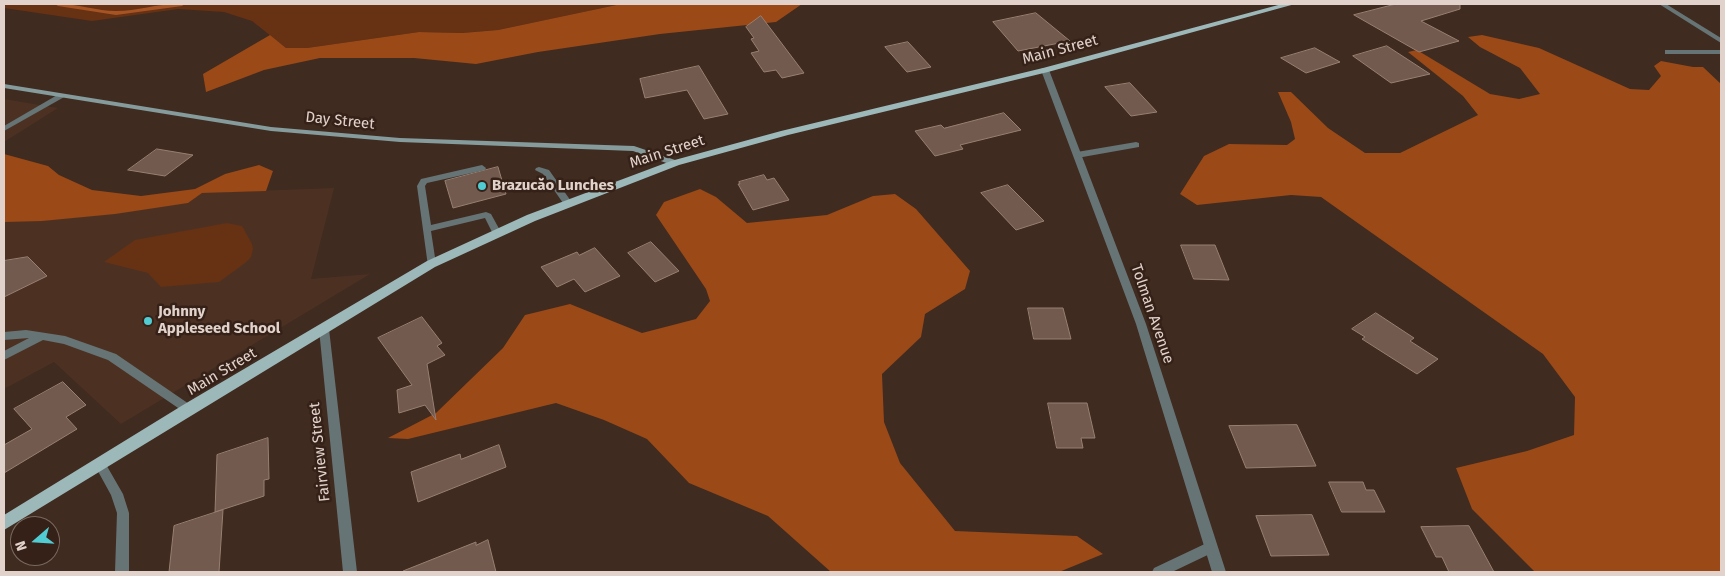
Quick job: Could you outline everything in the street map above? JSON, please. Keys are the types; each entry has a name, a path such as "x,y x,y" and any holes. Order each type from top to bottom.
{"main road":[{"name":"Main Street","path":"4,523 188,409 431,264 568,204 675,163 795,131 1045,70 1291,4"},
{"name":"Day Street","path":"4,86 271,129 400,140 634,149 675,163"}],"street":[{"path":"1662,4 1721,41"},
{"path":"1711,34 1721,34"},
{"path":"1668,52 1721,52"},
{"name":"Tolman Avenue","path":"1045,70 1141,324 1219,572"},
{"path":"4,129 62,96"},
{"path":"1077,155 1136,145"},
{"path":"431,264 422,186 424,181 482,168"},
{"path":"539,170 546,172 568,204"},
{"path":"427,229 486,215 497,234"},
{"name":"Fairview Street","path":"324,329 350,572"},
{"path":"4,336 26,334 65,340 112,357 188,409"},
{"path":"4,356 42,336"},
{"path":"100,464 117,494 123,513 122,572"},
{"path":"1159,572 1211,547"}],"shaded area":[{"path":"4,4 621,4 498,30 462,33 419,32 307,48 286,48 252,21 224,12 178,9 92,21 4,8"},
{"path":"621,4 802,4 776,22 660,34 538,52 476,64 414,58 320,58 264,70 206,92 203,74 270,35 286,48 307,48 419,32 462,33 498,30"},
{"path":"1482,35 1539,48 1630,89 1649,90 1661,76 1654,66 1661,61 1703,67 1721,84 1721,572 1535,572 1472,509 1456,468 1527,451 1574,435 1575,397 1543,354 1321,197 1291,195 1197,205 1180,194 1204,156 1229,144 1287,145 1295,139 1291,122 1278,92 1291,92 1328,128 1365,153 1400,153 1478,115 1463,96 1408,52 1417,50 1490,94 1519,99 1540,94 1520,68 1480,47 1468,37"},
{"path":"4,99 58,108 4,142"},
{"path":"4,154 48,166 59,175 92,190 141,196 195,189 225,174 259,165 273,171 266,191 202,193 188,203 115,214 42,221 4,222"},
{"name":"Johnny Appleseed School","path":"334,188 311,279 370,274 121,424 54,362 4,389 4,215 188,203 202,193"},
{"path":"700,189 716,197 747,223 827,215 873,196 895,194 916,209 970,271 965,289 925,314 921,337 882,374 884,422 900,463 955,531 1077,536 1103,554 1059,572 831,572 768,516 689,483 647,439 604,420 556,403 408,439 388,438 436,413 503,348 525,315 570,304 642,333 696,319 710,301 706,289 656,215 664,202"},
{"path":"227,223 242,226 253,249 251,257 245,263 219,282 161,287 148,273 104,262 135,240"}],"building":[{"path":"1396,4 1460,4 1460,9 1421,21 1459,41 1419,52 1354,15"},
{"path":"1036,13 1070,41 1018,51 993,22"},
{"path":"761,16 804,73 782,78 776,70 764,72 751,53 759,51 751,39 754,38 746,27"},
{"path":"908,42 931,67 907,72 885,47"},
{"path":"1387,46 1430,74 1391,83 1353,56"},
{"path":"1315,48 1340,62 1306,73 1281,58"},
{"path":"699,66 728,114 704,119 687,90 645,98 640,79"},
{"path":"1130,83 1157,112 1131,116 1105,87"},
{"path":"1004,113 1021,130 960,145 963,149 935,156 915,131 941,125 944,128"},
{"path":"157,149 193,155 165,176 128,170"},
{"name":"Brazucăo Lunches","path":"498,167 506,194 453,208 445,181"},
{"path":"764,175 767,180 774,178 789,200 753,210 738,184 740,184 739,182"},
{"path":"1008,185 1044,221 1016,230 981,193"},
{"path":"651,242 679,271 655,282 628,253"},
{"path":"1181,245 1215,245 1229,280 1194,279"},
{"path":"595,248 620,276 585,292 574,279 557,287 541,267 577,252 579,255"},
{"path":"28,257 47,276 4,297 4,261"},
{"path":"1028,308 1063,308 1071,339 1034,339"},
{"path":"1376,313 1414,338 1410,341 1438,359 1417,374 1362,339 1365,337 1352,329"},
{"path":"422,317 442,343 437,346 445,355 427,364 436,420 425,405 399,413 397,390 412,385 378,338"},
{"path":"63,382 86,405 66,417 77,429 4,473 4,445 32,429 14,409"},
{"path":"1048,403 1087,403 1095,438 1081,438 1083,448 1057,448"},
{"path":"1297,425 1316,466 1246,468 1229,426"},
{"path":"268,438 269,479 264,480 264,496 215,512 217,455"},
{"path":"499,445 506,467 418,502 411,472 460,454 461,459"},
{"path":"1329,482 1363,482 1366,490 1374,490 1385,512 1342,512"},
{"path":"223,510 219,572 169,572 174,526"},
{"path":"1312,515 1329,555 1271,556 1256,516"},
{"path":"1469,526 1494,572 1449,572 1442,557 1436,557 1421,527"},
{"path":"488,540 496,572 403,572 476,542 476,545"}],"waterway":[{"path":"58,4 116,13 182,4"}],"place":[{"name":"Brazucăo Lunches","path":"482,186"},
{"name":"Johnny Appleseed School","path":"148,321"}]}
